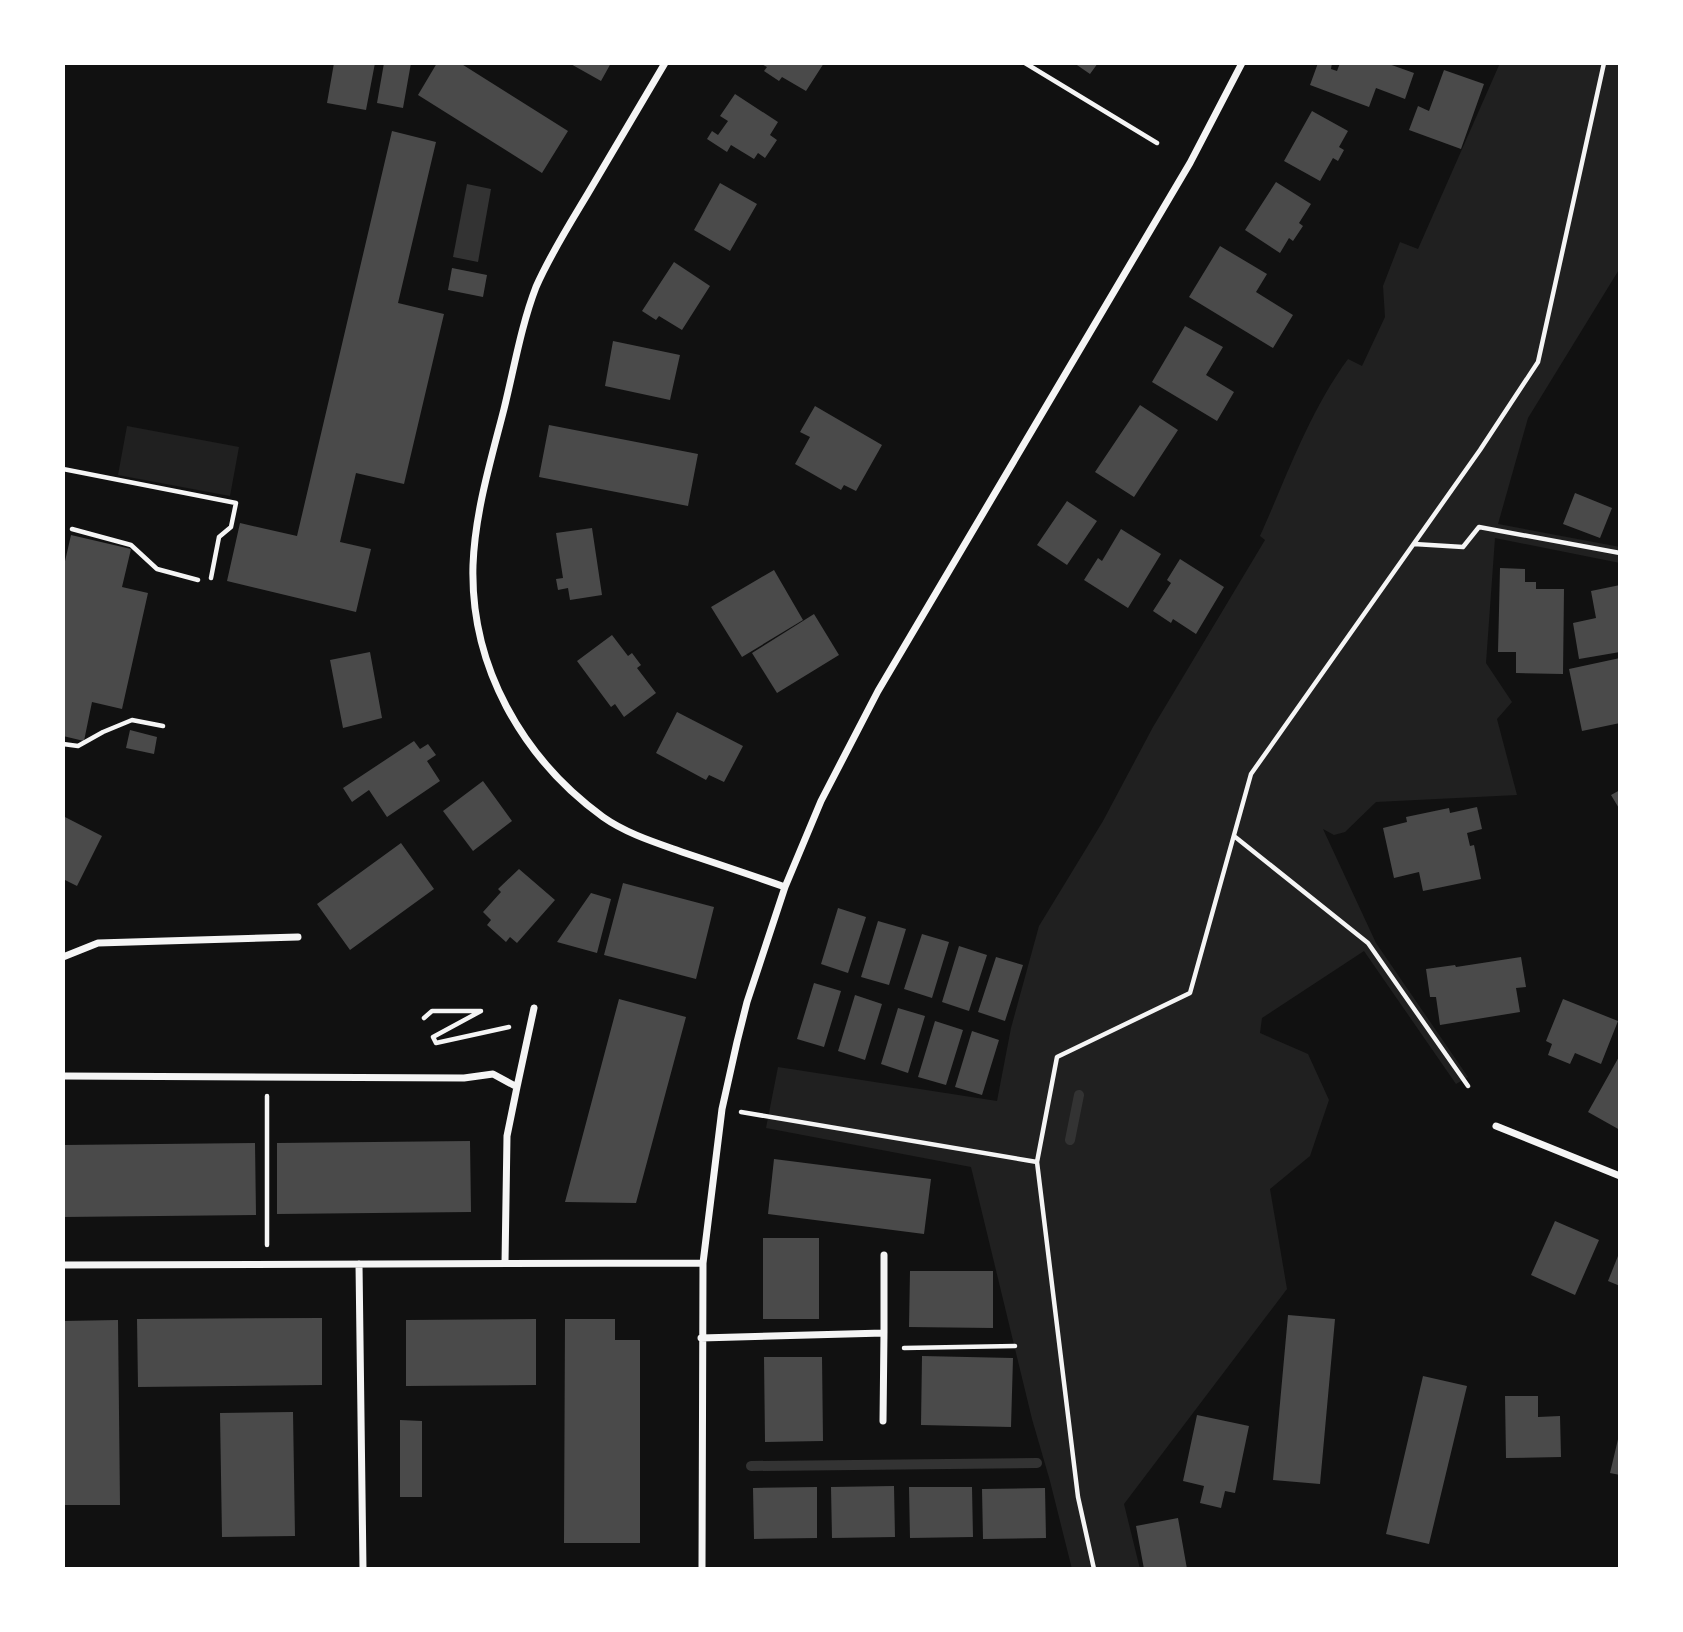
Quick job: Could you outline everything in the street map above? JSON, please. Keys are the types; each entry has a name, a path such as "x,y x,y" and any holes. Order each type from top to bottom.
{"street":[{"path":"666,63 557,245 536,288 485,481 477,523 473,565 478,625 491,670 522,736 546,767 573,794 606,819 650,841 785,887"},
{"path":"702,1569 703,1263 722,1109 747,1002 785,887 821,801 878,691 1190,163 1242,63"},
{"path":"63,957 98,943 298,937"},
{"path":"505,1263 507,1136 534,1008"},
{"path":"63,1076 464,1078 493,1074 517,1087"},
{"path":"1496,1126 1620,1176"},
{"path":"883,1421 884,1255"},
{"path":"63,1265 703,1263"},
{"path":"359,1264 363,1569"},
{"path":"701,1338 884,1333"}],"path":[{"path":"1025,63 1157,143"},
{"path":"1094,1569 1078,1497 1037,1162 1057,1057 1190,993 1251,774 1414,544 1538,362 1604,63"},
{"path":"63,469 236,503 231,527 219,537 211,578"},
{"path":"1414,544 1463,547 1479,527 1620,553"},
{"path":"72,529 131,545 157,569 198,580"},
{"path":"63,744 78,746 132,720 163,726"},
{"path":"1234,836 1368,943 1468,1086"},
{"path":"424,1018 432,1010 481,1012 433,1037 436,1043 517,1026"},
{"path":"267,1094 267,1264"},
{"path":"722,1109 1037,1162"},
{"path":"884,1333 899,1348 1015,1346"}],"shaded area":[{"path":"1500,63 1620,63 1620,268 1528,418 1498,524 1620,547 1620,563 1495,538 1486,663 1512,702 1497,719 1517,795 1376,802 1345,832 1334,835 1323,829 1376,943 1468,1077 1456,1084 1364,951 1262,1018 1260,1033 1308,1054 1329,1100 1310,1156 1270,1189 1287,1289 1124,1504 1140,1569 1072,1569 1032,1419 971,1167 766,1128 778,1067 997,1101 1011,1028 1039,926 1103,821 1153,727 1265,540 1260,536 1300,445 1334,379 1348,359 1362,366 1385,317 1383,286 1400,242 1418,249"},
{"path":"467,184 491,189 478,262 453,257"},
{"path":"127,426 239,447 230,496 118,475"}],"building":[{"path":"334,63 375,63 366,110 327,103"},
{"path":"384,63 411,63 403,108 377,103"},
{"path":"437,63 460,63 568,131 542,173 418,95"},
{"path":"569,63 611,63 601,81"},
{"path":"760,63 824,63 806,91 782,77 779,81 764,71 767,67"},
{"path":"1074,63 1098,63 1090,74"},
{"path":"1318,63 1332,63 1331,69 1337,71 1340,63 1386,63 1414,73 1405,99 1376,88 1369,107 1310,85"},
{"path":"1444,70 1484,84 1461,149 1409,130 1418,106 1429,111"},
{"path":"735,94 778,122 770,135 777,140 765,158 758,153 754,159 731,145 727,152 707,139 712,131 718,135 728,121 720,116"},
{"path":"1312,111 1348,131 1339,147 1344,150 1338,161 1333,158 1320,181 1284,161"},
{"path":"392,131 436,142 398,303 444,314 404,484 356,473 340,542 371,549 356,612 227,581 240,523 297,536"},
{"path":"1276,182 1311,204 1299,223 1303,226 1293,241 1289,238 1280,253 1245,230"},
{"path":"720,183 757,204 730,251 694,230"},
{"path":"1220,246 1267,274 1256,292 1293,315 1273,348 1189,297"},
{"path":"674,262 710,286 682,330 659,316 656,320 642,311"},
{"path":"452,268 487,275 483,297 448,290"},
{"path":"1185,326 1223,347 1206,375 1234,392 1217,421 1152,382"},
{"path":"613,341 680,355 670,400 605,386"},
{"path":"1140,405 1178,430 1134,497 1095,472"},
{"path":"815,406 882,445 856,491 844,485 841,490 795,464 810,437 800,432"},
{"path":"549,425 698,454 688,506 539,477"},
{"path":"1575,493 1612,508 1600,538 1563,524"},
{"path":"1067,501 1097,521 1067,565 1037,545"},
{"path":"592,528 602,595 570,600 568,588 558,590 556,579 563,578 556,533"},
{"path":"1121,529 1161,554 1128,608 1084,580 1098,558 1102,561"},
{"path":"71,535 131,549 122,587 148,593 122,709 92,702 84,741 63,736 63,570"},
{"path":"1180,559 1224,587 1196,634 1173,619 1171,623 1153,611 1171,583 1167,580"},
{"path":"1500,568 1525,569 1525,582 1536,582 1536,589 1564,589 1563,674 1516,673 1516,652 1498,652"},
{"path":"774,570 803,620 742,657 711,607"},
{"path":"1620,585 1620,652 1579,659 1573,623 1596,618 1591,591"},
{"path":"814,614 839,655 777,693 752,653"},
{"path":"612,635 628,656 632,653 641,665 637,668 656,693 624,717 615,704 611,707 577,661"},
{"path":"370,652 382,718 343,728 330,660"},
{"path":"1620,658 1620,723 1582,731 1569,669"},
{"path":"677,712 743,746 724,782 709,775 706,780 656,753"},
{"path":"130,730 157,737 154,754 126,748"},
{"path":"414,741 420,749 428,744 436,755 427,761 440,781 387,817 369,790 352,802 343,788"},
{"path":"483,781 512,821 473,851 443,811"},
{"path":"1620,790 1620,810 1611,795"},
{"path":"1477,807 1482,829 1467,833 1470,846 1474,845 1481,879 1423,891 1419,872 1394,878 1383,828 1407,822 1406,817 1449,808 1450,813"},
{"path":"63,816 102,836 77,886 63,879"},
{"path":"401,843 434,889 350,950 317,904"},
{"path":"519,869 555,900 517,943 510,937 506,942 487,925 491,920 483,912 501,892 498,889"},
{"path":"623,883 714,907 696,979 604,955"},
{"path":"591,893 611,899 597,953 557,942"},
{"path":"838,908 866,917 848,973 821,964"},
{"path":"878,921 906,929 889,985 861,977"},
{"path":"922,934 949,942 932,998 904,989"},
{"path":"959,946 987,955 969,1011 942,1002"},
{"path":"996,957 1023,965 1005,1021 978,1012"},
{"path":"1521,957 1526,987 1516,988 1520,1012 1440,1025 1436,997 1430,997 1426,969"},
{"path":"814,983 841,991 824,1047 797,1039"},
{"path":"855,995 882,1004 865,1060 838,1051"},
{"path":"619,999 686,1017 636,1203 565,1202"},
{"path":"1563,999 1618,1021 1601,1064 1575,1053 1570,1064 1548,1055 1552,1044 1546,1041"},
{"path":"898,1008 925,1016 908,1073 881,1064"},
{"path":"935,1021 963,1030 946,1085 918,1077"},
{"path":"972,1031 999,1040 982,1095 955,1087"},
{"path":"1620,1055 1620,1130 1588,1112"},
{"path":"470,1141 471,1212 277,1214 277,1143"},
{"path":"255,1143 256,1215 63,1217 63,1145"},
{"path":"774,1159 931,1179 924,1234 768,1214"},
{"path":"1555,1221 1599,1240 1575,1295 1531,1275"},
{"path":"763,1238 819,1238 819,1319 763,1319"},
{"path":"1620,1251 1620,1286 1608,1281"},
{"path":"910,1271 993,1271 993,1328 909,1327"},
{"path":"1288,1315 1335,1319 1320,1484 1273,1480"},
{"path":"322,1318 322,1385 138,1387 137,1319"},
{"path":"536,1319 536,1385 406,1386 406,1320"},
{"path":"565,1319 615,1319 615,1340 640,1340 640,1543 564,1543"},
{"path":"118,1320 120,1505 63,1505 63,1321"},
{"path":"922,1356 1013,1358 1011,1427 921,1425"},
{"path":"764,1357 822,1357 823,1441 765,1442"},
{"path":"1423,1376 1467,1386 1429,1544 1386,1534"},
{"path":"1505,1396 1538,1396 1538,1417 1560,1416 1561,1457 1506,1458"},
{"path":"293,1412 295,1536 222,1537 220,1413"},
{"path":"1197,1415 1249,1426 1235,1493 1225,1491 1221,1508 1200,1503 1204,1486 1183,1481"},
{"path":"400,1420 422,1421 422,1497 400,1497"},
{"path":"1620,1436 1620,1475 1610,1473"},
{"path":"894,1486 895,1537 832,1538 831,1487"},
{"path":"817,1487 817,1538 754,1539 753,1488"},
{"path":"909,1487 972,1487 973,1537 910,1538"},
{"path":"1045,1488 1046,1538 983,1539 982,1489"},
{"path":"1178,1518 1187,1569 1144,1569 1136,1526"}],"waterway":[{"path":"1070,1140 1079,1095"},
{"path":"751,1466 1037,1463"}]}
